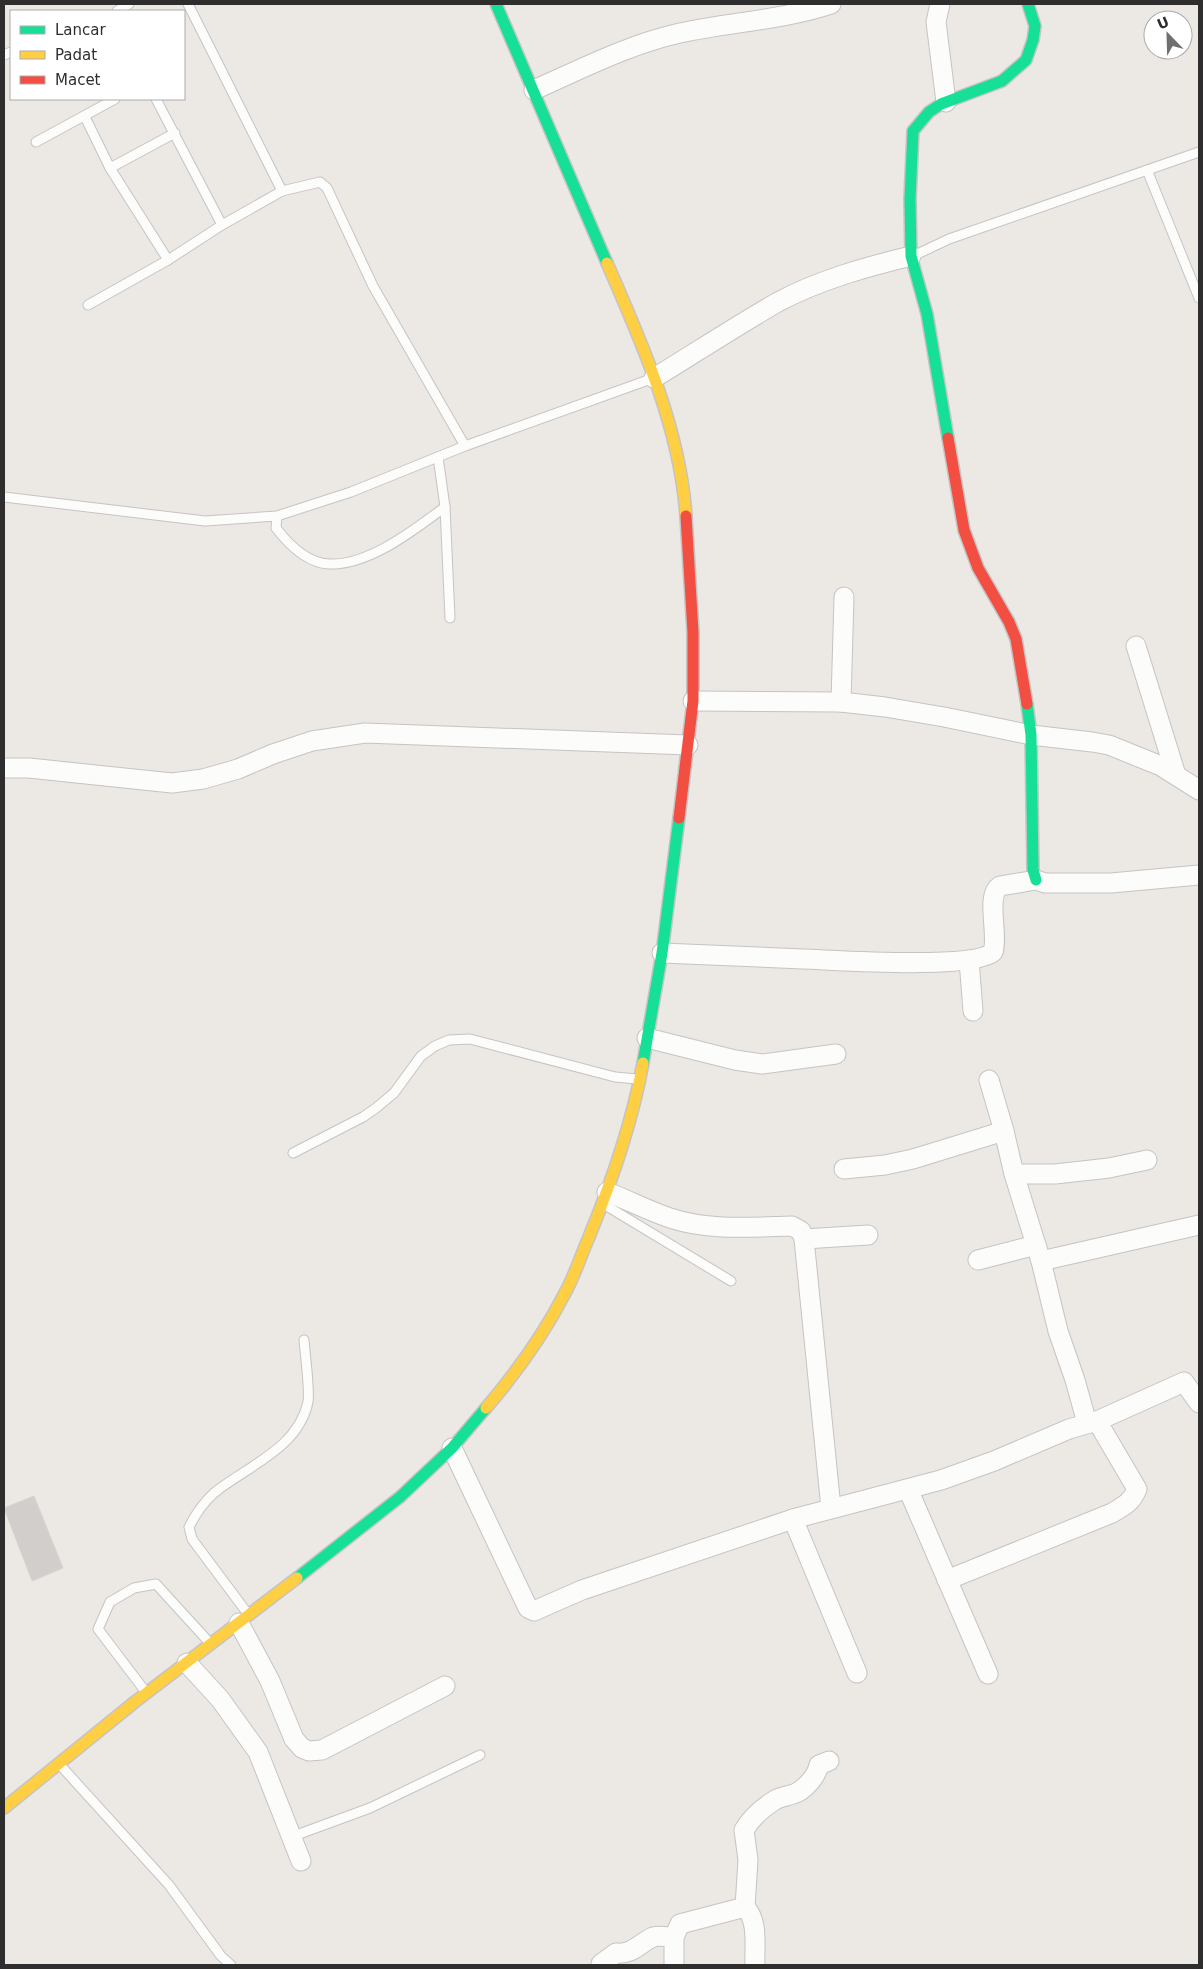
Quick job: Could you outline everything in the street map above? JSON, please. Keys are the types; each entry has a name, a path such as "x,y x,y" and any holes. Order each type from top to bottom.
{"main road":[{"path":"4,1808 146,1693 400,1497 452,1448 505,1386 540,1335 566,1292 605,1197 625,1137 640,1079 662,953 693,701 693,632 685,504 676,448 654,378 534,90 496,4"},
{"path":"1028,4 1035,26 1034,40 1026,60 1002,81 946,102 929,112 913,131 910,199 911,256 927,314 964,530 978,568 995,594 1016,640 1031,735 1033,870 1036,880"}],"street":[{"path":"534,90 657,39 680,33 798,13 831,4"},
{"path":"940,4 936,22 946,102"},
{"path":"654,378 779,302 845,275 911,256"},
{"path":"841,702 844,597"},
{"path":"1136,646 1176,775"},
{"path":"693,701 841,702 934,715 1031,735 1109,745 1162,766 1199,790"},
{"path":"4,768 29,768 172,783 187,782 238,769 273,754 312,741 365,733 688,745"},
{"path":"662,953 897,963 969,960 986,957 994,949 996,934 992,896 1000,886 1036,880 1045,883 1111,883 1199,875"},
{"path":"969,960 973,1011"},
{"path":"647,1038 735,1060 762,1064 836,1054"},
{"path":"947,1580 1112,1513 1127,1505 1137,1490 1092,1422 1075,1380 1058,1331 989,1080"},
{"path":"844,1169 885,1165 913,1159 1004,1131"},
{"path":"1014,1174 1055,1174 1109,1168 1147,1160"},
{"path":"605,1197 671,1218 722,1226 792,1226 801,1232 804,1239 832,1508"},
{"path":"978,1260 1038,1253 1199,1225"},
{"path":"804,1239 868,1235"},
{"path":"452,1448 528,1608 534,1611 582,1590 793,1519 941,1480 994,1461 1069,1429 1092,1422 1184,1382 1199,1403"},
{"path":"908,1489 988,1674"},
{"path":"793,1519 858,1673"},
{"path":"244,1619 294,1739 302,1748 309,1751 322,1750 445,1686"},
{"path":"187,1663 220,1699 258,1752 301,1861"},
{"path":"755,1965 754,1927 751,1913 746,1907 748,1860 744,1830 754,1817 776,1799 798,1792 804,1788 818,1771 819,1765 829,1761"},
{"path":"674,1965 674,1937 680,1924 746,1907"},
{"path":"601,1964 616,1953 631,1952 655,1936 674,1937"}],"lane":[{"path":"188,4 282,191"},
{"path":"36,142 113,100"},
{"path":"157,100 222,225"},
{"path":"85,116 110,168 168,260"},
{"path":"110,168 175,133"},
{"path":"911,256 949,239 1199,152"},
{"path":"1147,170 1199,298"},
{"path":"88,305 168,260 222,225 282,191 320,182 327,188 373,286 465,446"},
{"path":"4,497 205,521 277,516 350,492 465,446 654,378"},
{"path":"438,457 445,508 450,618"},
{"path":"277,516 276,528 292,547 304,555 328,564 351,562 399,541 445,508"},
{"path":"293,1154 363,1117 376,1108 394,1093 421,1056 435,1046 449,1040 470,1039 615,1077 640,1079"},
{"path":"605,1197 731,1281"},
{"path":"244,1619 192,1540 189,1527 197,1512 213,1494 282,1446 298,1426 308,1401 304,1340"},
{"path":"146,1693 98,1629 110,1602 134,1588 156,1584 210,1644"},
{"path":"291,1837 370,1808 480,1755"},
{"path":"58,1763 169,1885 220,1956 231,1965"}],"building":[{"path":"34,1496 63,1568 32,1581 4,1508"}],"traffic: fast":[{"path":"496,4 607,263"},
{"path":"948,438 927,314 911,256 910,199 913,131 929,112 941,104 1002,81 1026,60 1033,40 1035,26 1028,4"},
{"path":"1027,704 1031,735 1033,870 1036,880"},
{"path":"643,1063 662,953 679,818"},
{"path":"297,1578 400,1497 452,1448 486,1408"}],"traffic: slow":[{"path":"607,263 646,355 668,418 682,483 686,516"},
{"path":"486,1408 519,1367 539,1338 572,1279 606,1195 633,1108 643,1063"},
{"path":"4,1808 136,1701 297,1578"}],"traffic: jam":[{"path":"948,438 964,530 978,568 1009,622 1016,639 1027,704"},
{"path":"679,818 693,701 693,632 686,516"}]}
